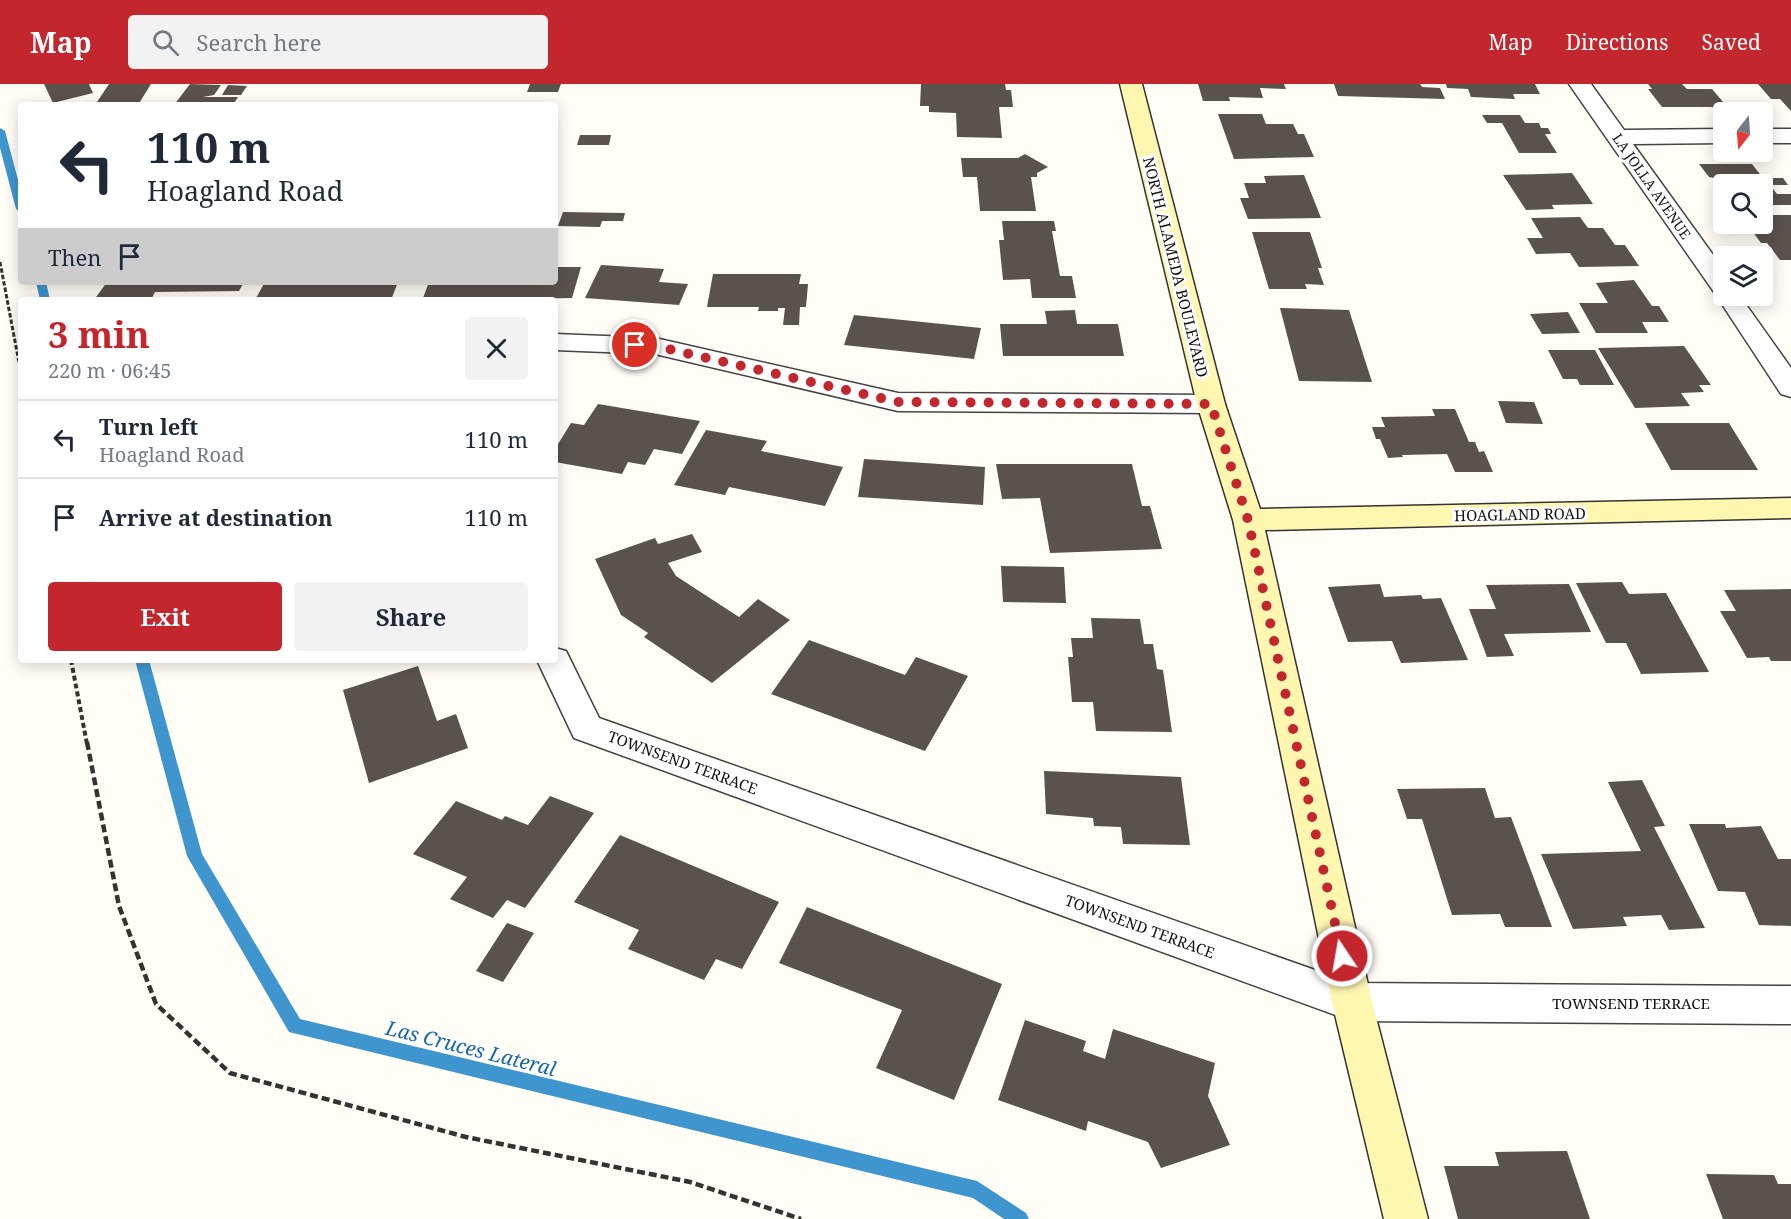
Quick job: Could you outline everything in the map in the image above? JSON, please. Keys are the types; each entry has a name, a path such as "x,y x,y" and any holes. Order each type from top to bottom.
{"street":[{"name":"NORTH ALAMEDA BOULEVARD","path":"1131,84 1211,404 1248,520 1352,1002 1406,1219"},
{"name":"LA JOLLA AVENUE","path":"1580,84 1713,273"},
{"path":"1619,137 1713,136"},
{"path":"1773,136 1791,136"},
{"path":"1735,306 1791,388"},
{"path":"558,342 655,346 898,402 1211,404"},
{"name":"HOAGLAND ROAD","path":"1248,520 1791,508"},
{"name":"TOWNSEND TERRACE","path":"555,663 586,728 1352,1002 1791,1005"}],"path":[{"path":"0,262 18,354"},
{"path":"72,663 119,906 156,1004 230,1073 466,1137 690,1182 801,1219"}],"building":[{"path":"44,84 89,84 93,93 57,102 53,102"},
{"path":"109,84 151,84 140,102 97,102"},
{"path":"190,84 221,85 214,95 203,97 238,97 235,102 176,102"},
{"path":"530,84 561,84 558,92 527,92"},
{"path":"921,84 1005,84 1006,90 1011,90 1013,107 999,107 1002,138 957,137 956,113 929,112 929,106 920,106"},
{"path":"1198,84 1284,84 1286,89 1260,88 1263,98 1229,97 1230,101 1203,101"},
{"path":"1334,84 1420,84 1422,87 1440,88 1445,99 1338,96"},
{"path":"1446,84 1535,84 1540,94 1513,94 1515,99 1471,97 1468,89 1447,88"},
{"path":"1648,84 1682,84 1687,89 1712,89 1723,102 1713,102 1713,107 1662,107 1648,89 1652,89"},
{"path":"1758,84 1791,84 1791,111 1780,99 1771,99"},
{"path":"228,85 247,86 241,95 222,95"},
{"path":"1218,114 1262,114 1266,124 1293,124 1298,134 1304,134 1314,157 1234,159"},
{"path":"1482,115 1520,115 1525,123 1539,123 1541,128 1548,128 1551,134 1545,134 1557,153 1519,153 1502,123 1487,123"},
{"path":"580,135 611,135 609,145 577,145"},
{"path":"1025,154 1048,167 1037,173 1037,177 1031,177 1036,211 980,211 977,177 963,177 961,158 1018,158"},
{"path":"1699,164 1752,164 1760,174 1713,174 1713,178 1709,177"},
{"path":"1572,173 1593,204 1552,205 1554,209 1526,210 1503,175"},
{"path":"1304,175 1321,218 1248,219 1240,198 1249,198 1244,183 1266,183 1264,176"},
{"path":"1773,178 1783,178 1788,185 1773,185"},
{"path":"1773,189 1777,194 1791,194 1791,205 1773,205"},
{"path":"563,212 625,213 623,221 602,221 600,227 558,226"},
{"path":"1773,215 1791,215 1791,260 1780,260 1773,251 1773,246 1761,243 1754,234 1773,234"},
{"path":"1580,217 1588,228 1603,228 1615,245 1625,245 1639,266 1579,267 1570,253 1536,254 1527,238 1543,238 1531,218"},
{"path":"1002,221 1054,221 1056,231 1052,231 1060,276 1072,276 1076,298 1032,298 1030,279 1003,280 999,240 1004,240"},
{"path":"1252,232 1310,232 1322,268 1318,268 1324,285 1305,284 1307,289 1269,289"},
{"path":"601,265 664,269 659,282 688,284 679,305 585,298"},
{"path":"558,267 581,267 572,298 423,297 428,285 558,285"},
{"path":"713,274 801,274 799,284 808,284 806,307 800,307 799,325 783,325 785,308 778,308 778,311 758,311 759,307 707,307"},
{"path":"1634,280 1652,306 1659,306 1669,322 1642,322 1648,333 1596,333 1579,303 1608,303 1596,283"},
{"path":"105,285 242,285 239,291 155,292 152,297 96,297"},
{"path":"263,285 397,285 392,297 257,297"},
{"path":"1280,308 1349,310 1372,382 1299,381"},
{"path":"1075,310 1077,324 1118,324 1124,356 1003,356 1000,324 1047,324 1045,311"},
{"path":"1568,312 1580,333 1542,334 1530,314"},
{"path":"854,315 981,328 974,359 844,345"},
{"path":"1684,346 1711,385 1699,385 1704,392 1681,393 1690,406 1635,408 1598,348"},
{"path":"1548,350 1595,350 1614,385 1580,385 1577,379 1563,379"},
{"path":"1498,401 1534,402 1543,424 1506,423"},
{"path":"598,404 700,421 682,454 654,449 645,465 628,462 622,474 558,463 558,444 571,423 584,425"},
{"path":"1432,409 1455,409 1469,442 1475,442 1479,452 1484,451 1493,472 1455,472 1447,454 1402,455 1403,457 1388,458 1380,439 1376,439 1372,427 1385,427 1381,417 1435,416"},
{"path":"1645,423 1729,423 1758,470 1671,470"},
{"path":"706,430 767,441 761,451 843,467 825,506 729,487 725,495 674,485"},
{"path":"864,459 985,467 983,505 858,497"},
{"path":"996,464 1132,464 1142,506 1150,506 1162,549 1050,553 1040,498 1002,499"},
{"path":"692,534 702,552 668,563 676,576 739,617 758,599 790,620 712,683 644,637 648,633 621,615 595,559 655,538 658,544"},
{"path":"1001,566 1064,567 1066,603 1003,602"},
{"path":"1622,582 1629,594 1666,593 1709,672 1641,674 1626,643 1606,643 1576,583"},
{"path":"1380,584 1384,597 1421,595 1423,599 1441,598 1468,660 1401,663 1392,641 1348,642 1328,587"},
{"path":"1569,584 1591,632 1504,634 1514,656 1487,657 1469,609 1496,609 1486,585"},
{"path":"1791,589 1791,661 1771,661 1769,657 1747,658 1720,611 1736,611 1724,590"},
{"path":"1091,618 1140,619 1144,644 1153,644 1157,669 1163,670 1172,732 1096,731 1093,702 1072,702 1068,657 1073,657 1071,638 1093,638"},
{"path":"809,640 905,675 916,657 968,676 925,751 771,694"},
{"path":"418,666 437,721 456,714 468,748 369,783 343,690"},
{"path":"1044,771 1181,777 1190,845 1123,844 1121,827 1094,826 1093,818 1046,814"},
{"path":"1642,780 1665,826 1654,827 1705,928 1669,930 1661,915 1623,917 1627,926 1573,929 1541,854 1641,851 1608,782"},
{"path":"1485,788 1495,818 1511,817 1552,927 1505,927 1500,914 1452,915 1422,819 1407,819 1397,789"},
{"path":"550,796 594,813 525,908 507,900 493,918 450,899 467,877 413,854 456,801 502,820 505,816 528,825"},
{"path":"1689,824 1725,824 1726,828 1761,826 1778,859 1791,859 1791,926 1759,925 1745,892 1718,891"},
{"path":"620,835 779,902 742,969 716,959 704,980 628,949 639,930 574,902"},
{"path":"807,907 1002,984 954,1100 876,1068 902,1010 779,963"},
{"path":"507,923 534,933 503,982 476,971"},
{"path":"1025,1020 1086,1041 1083,1051 1105,1059 1113,1029 1215,1063 1208,1096 1230,1145 1161,1168 1148,1142 1088,1121 1086,1131 998,1100"},
{"path":"1567,1151 1590,1219 1458,1219 1444,1166 1499,1166 1495,1152"},
{"path":"1706,1174 1774,1175 1778,1184 1791,1184 1791,1219 1723,1219"}],"waterway":[{"name":"Las Cruces Lateral","path":"0,131 18,198"},
{"name":"Las Cruces Lateral","path":"42,285 44,297"},
{"name":"Las Cruces Lateral","path":"143,663 195,856 295,1026 977,1190 1020,1219"}],"route":[{"path":"635,345 655,346 898,402 1211,404 1248,520 1342,956"}]}
